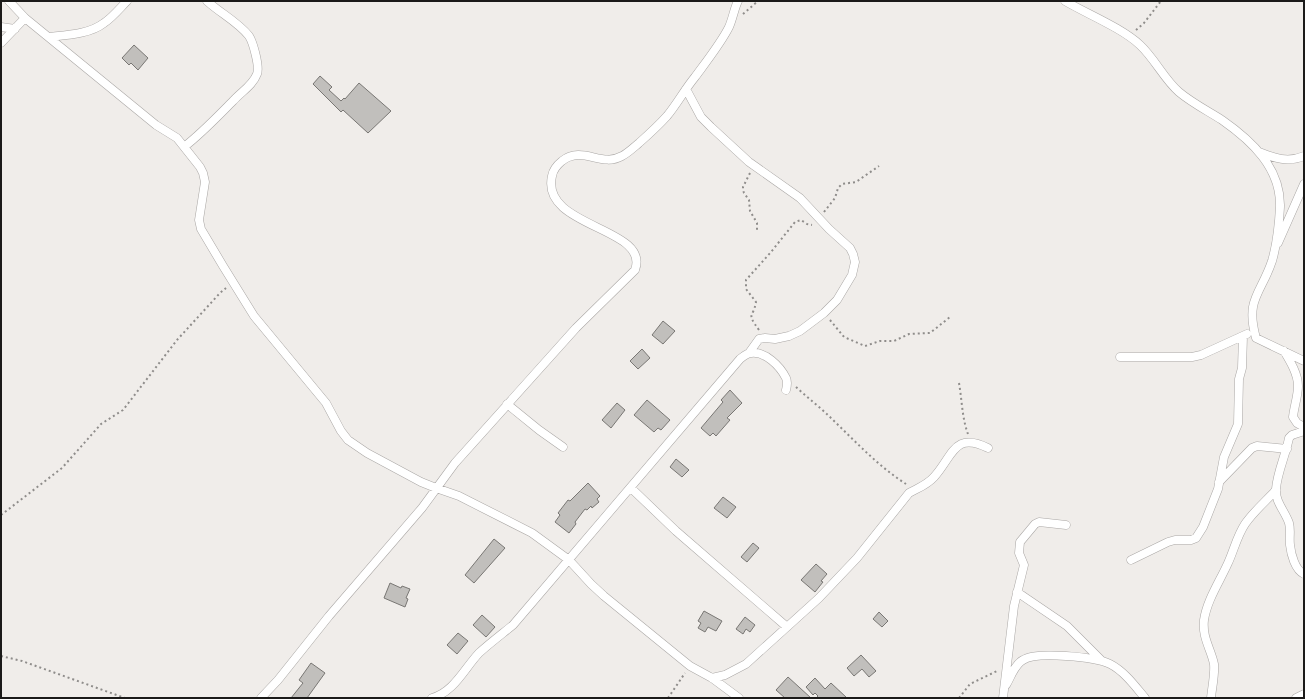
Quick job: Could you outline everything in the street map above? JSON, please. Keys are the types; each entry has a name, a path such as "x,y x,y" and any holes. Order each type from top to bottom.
{"street":[{"path":"9,1 25,18 156,125 176,136 200,167 204,176 200,227 246,304 265,330 326,403 341,431 348,440 367,453 436,488 459,496 532,533 569,560 604,596 690,666 712,678 739,698"},
{"path":"49,38 95,29 105,23 127,1"},
{"path":"184,147 207,128 233,100 252,83 258,70 250,37 244,30 207,1"},
{"path":"261,698 278,680 329,616 422,508 455,464 507,404 576,328 635,270 638,262 634,250 599,227 569,213 561,206 552,187 551,180 553,172 561,162 569,156 583,154 610,160 622,156 662,122 729,27 738,1"},
{"path":"1065,1 1129,37 1144,49 1165,76 1180,92 1250,142 1270,167 1276,183 1280,207 1275,248 1271,263 1253,301 1251,312 1254,331 1256,338 1304,361"},
{"path":"1,44 25,18"},
{"path":"1,27 15,29"},
{"path":"432,698 449,689 480,653 513,625 740,359 749,353 755,343 761,338 775,340 800,331 824,313 836,300 852,275 855,262 850,248 800,198 749,162 720,136 701,117 686,89"},
{"path":"1258,152 1273,158 1286,160 1304,156"},
{"path":"1275,248 1304,184"},
{"path":"1120,357 1192,357 1201,355 1254,331"},
{"path":"1131,560 1168,542 1175,540 1191,540 1196,538 1203,527 1218,488 1224,457 1238,424 1239,379 1242,368 1244,336"},
{"path":"1284,351 1297,379 1298,392 1293,417 1297,423 1304,427"},
{"path":"749,353 764,355 777,367 786,378 788,384 786,390"},
{"path":"507,404 563,447"},
{"path":"1304,431 1292,435 1289,438 1276,490 1279,503 1286,514 1289,524 1290,545 1297,568 1304,574"},
{"path":"712,678 725,675 746,664 835,582 857,558 909,493 924,486 936,476 959,445 969,442 988,448"},
{"path":"1219,482 1252,448 1257,446 1287,449"},
{"path":"631,488 676,531 787,627"},
{"path":"1211,698 1214,663 1207,646 1204,632 1204,620 1208,605 1245,524 1276,490"},
{"path":"1003,698 1017,592 1024,565 1019,549 1020,542 1035,524 1039,522 1066,525"},
{"path":"1017,592 1067,626 1102,661"},
{"path":"1004,689 1017,665 1023,660 1032,656 1056,655 1102,661 1115,667 1145,698"},
{"path":"1296,698 1304,694"}],"path":[{"path":"1129,37 1144,23 1161,1"},
{"path":"749,162 750,173 743,190 749,200 750,210 757,223 757,230"},
{"path":"761,338 760,332 751,319 756,302 746,289 746,280 795,222 801,220 807,224 815,225 835,198 838,188 842,184 856,182 879,166"},
{"path":"1,514 62,468 101,424 123,410 177,340 220,293 233,282"},
{"path":"824,313 844,338 865,346 877,341 894,341 909,334 930,333 950,317"},
{"path":"786,378 832,418 856,443 889,473 915,490"},
{"path":"959,383 964,422 969,442"},
{"path":"1,656 22,661 125,698"},
{"path":"668,698 690,666"},
{"path":"959,698 972,683 998,671 1006,673"}],"building":[{"path":"134,45 148,58 138,70 131,63 129,65 122,58"},
{"path":"320,76 332,87 329,90 341,101 344,98 345,99 359,83 391,111 368,133 343,110 341,112 313,84"},
{"path":"663,321 675,331 663,344 652,335"},
{"path":"642,349 650,358 638,369 630,361"},
{"path":"730,390 742,403 727,418 730,420 716,436 713,433 710,436 701,428 723,402 721,400"},
{"path":"647,400 670,420 661,430 658,428 654,432 634,415"},
{"path":"617,403 625,410 611,428 602,420"},
{"path":"676,459 689,470 682,477 670,467"},
{"path":"588,483 600,496 597,499 599,502 592,508 591,506 587,510 585,509 569,533 555,522 560,515 558,513 568,500 570,501"},
{"path":"723,497 736,507 727,518 714,508"},
{"path":"494,539 505,548 474,583 465,575"},
{"path":"753,543 759,548 747,562 741,557"},
{"path":"816,564 827,574 815,592 801,580"},
{"path":"390,583 401,588 402,586 410,589 406,598 408,599 405,607 384,598"},
{"path":"704,611 722,621 716,631 708,627 705,632 698,628 701,623 698,621"},
{"path":"879,612 888,621 882,627 873,619"},
{"path":"482,615 495,627 486,637 473,625"},
{"path":"745,617 755,625 750,632 746,629 743,634 736,629"},
{"path":"458,633 468,641 457,654 447,645"},
{"path":"861,655 876,671 869,677 862,669 854,676 847,668"},
{"path":"311,663 325,673 307,698 291,698 303,683 299,680"},
{"path":"788,677 811,698 785,698 776,690"},
{"path":"815,678 825,689 831,683 847,698 816,698 818,696 815,693 813,695 806,687"}]}
